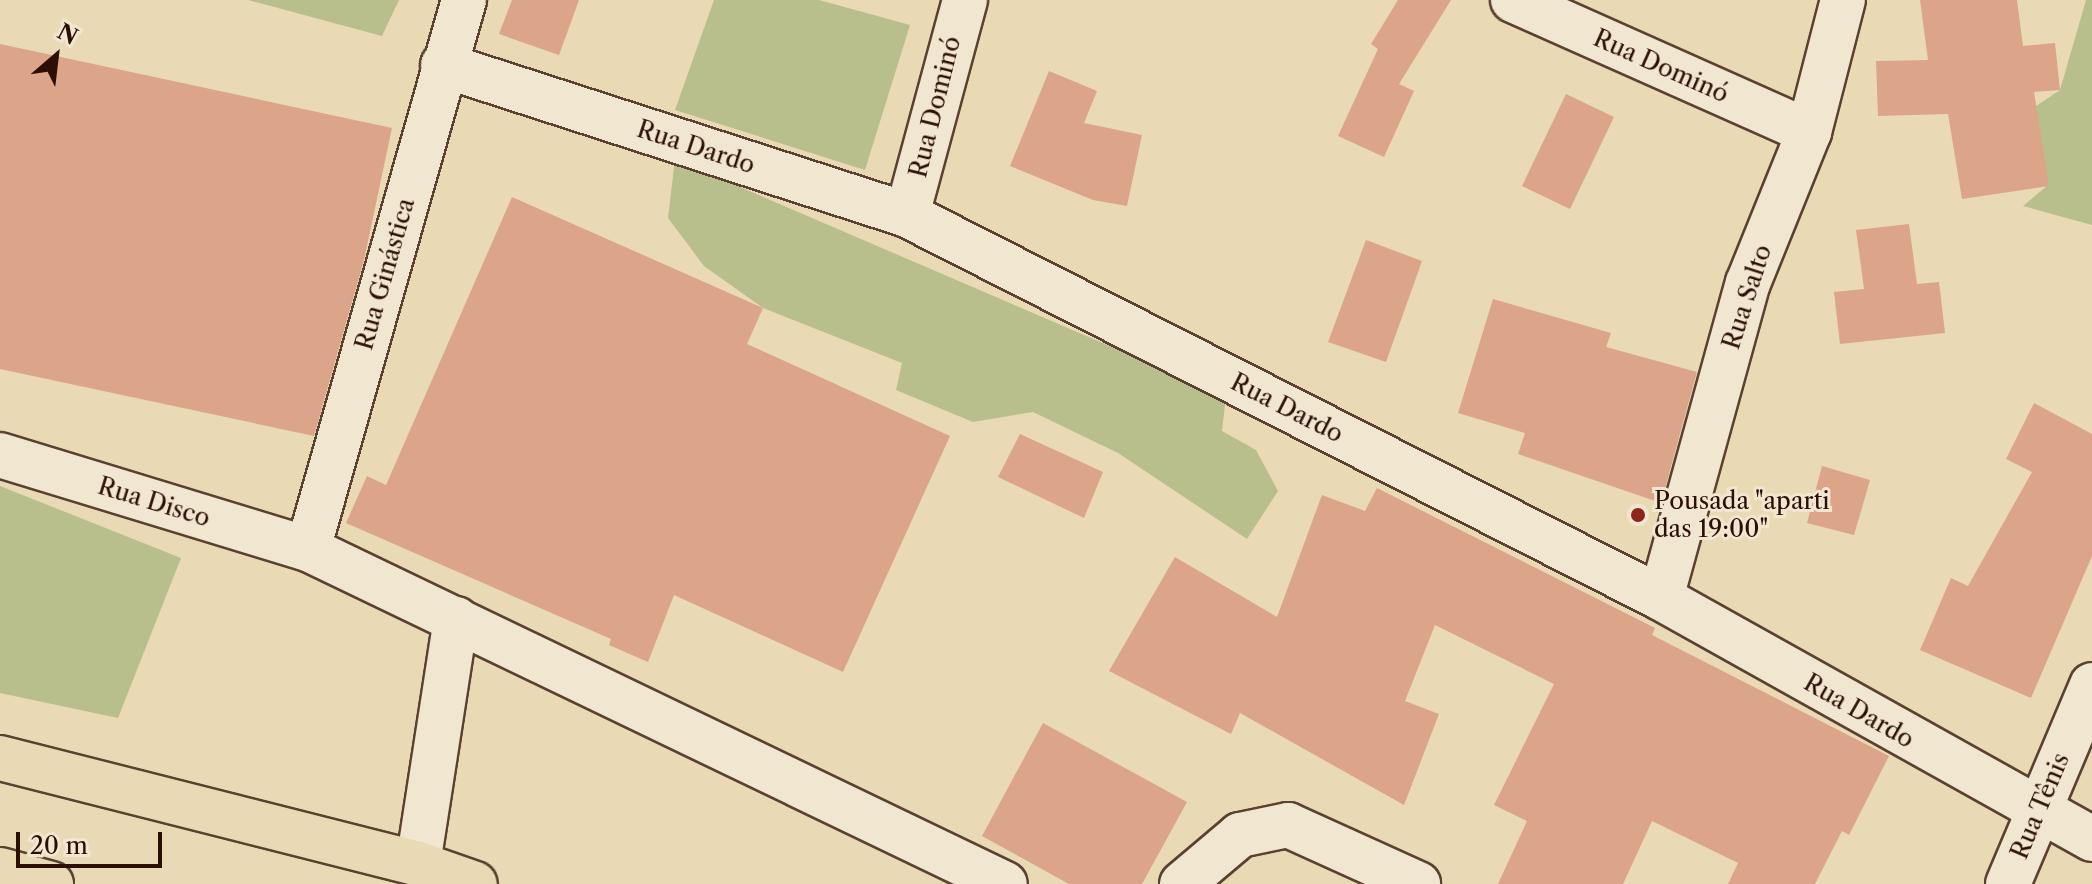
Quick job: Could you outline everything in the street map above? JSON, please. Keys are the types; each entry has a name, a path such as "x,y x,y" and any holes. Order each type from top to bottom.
{"highway":[{"path":"0,758 418,864 475,884"},
{"path":"0,870 51,884"}],"street":[{"name":"Rua Ginástica","path":"308,549 443,65 464,0"},
{"name":"Rua Dominó","path":"907,215 965,0"},
{"name":"Rua Dominó","path":"1513,0 1809,132"},
{"name":"Rua Salto","path":"1661,598 1748,283 1809,132 1843,0"},
{"name":"Rua Dardo","path":"443,65 907,215 1661,598 2037,813 2092,839"},
{"name":"Rua Disco","path":"0,455 308,549 1005,884"},
{"path":"418,864 456,619"},
{"name":"Rua Tênis","path":"2008,884 2092,685"},
{"path":"1182,884 1240,835 1288,825 1418,884"}],"green space":[{"path":"248,0 399,0 382,36"},
{"path":"714,0 819,0 910,25 865,170 675,110"},
{"path":"2086,0 2092,0 2092,225 2023,206 2048,185 2033,108 2060,90"},
{"path":"675,159 1226,396 1222,431 1256,450 1278,491 1247,539 1118,453 1033,412 973,422 896,390 902,363 763,308 704,266 668,218"},
{"path":"0,486 181,558 118,718 0,693"}],"building":[{"path":"512,0 579,0 559,55 499,34"},
{"path":"1398,0 1451,0 1399,84 1414,91 1384,157 1338,136 1378,49 1371,44"},
{"path":"1920,0 2017,0 2023,46 2055,43 2060,90 2034,92 2049,186 1962,199 1948,114 1878,116 1876,61 1928,60"},
{"path":"0,44 392,128 364,260 314,436 0,369"},
{"path":"1049,71 1097,91 1084,123 1142,135 1127,206 1093,200 1010,166"},
{"path":"1566,94 1614,117 1570,209 1522,186"},
{"path":"512,197 763,308 747,344 950,436 843,672 674,595 648,662 609,645 611,639 346,523 367,476 386,485"},
{"path":"1909,224 1917,284 1939,282 1945,333 1840,344 1834,292 1864,289 1856,230"},
{"path":"1366,240 1422,261 1386,362 1328,342"},
{"path":"1493,299 1611,333 1606,347 1697,372 1661,503 1518,454 1525,433 1458,413"},
{"path":"2034,403 2092,434 2092,556 2031,698 1920,650 1951,578 1968,586 2032,472 2006,459"},
{"path":"1020,434 1103,472 1084,518 998,477"},
{"path":"1822,466 1870,480 1854,535 1807,523"},
{"path":"1377,488 1655,628 1652,635 1889,756 1849,835 1842,831 1815,884 1728,884 1738,863 1652,821 1623,884 1498,884 1527,821 1494,805 1554,684 1435,625 1405,701 1439,714 1404,805 1240,713 1231,734 1109,671 1175,557 1277,617 1322,495 1365,511"},
{"path":"1043,723 1187,802 1142,884 1069,884 982,836"}],"place":[{"name":"Pousada \"aparti das 19:00\"","path":"1638,515"}]}
